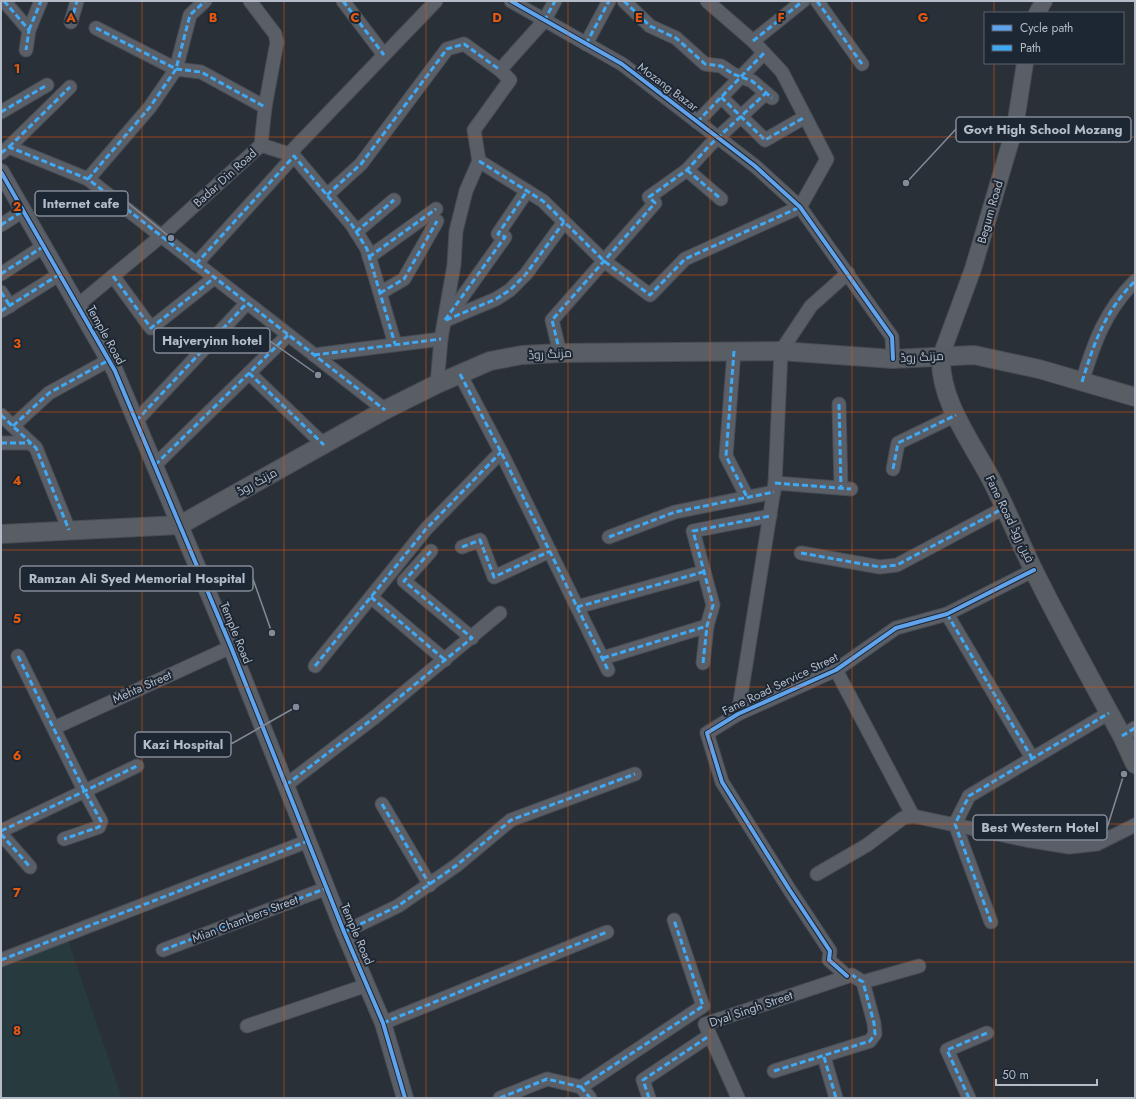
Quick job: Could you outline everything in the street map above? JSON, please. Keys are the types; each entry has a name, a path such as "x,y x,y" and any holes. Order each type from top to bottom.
{"main road":[{"name":"مزنگ روڈ","path":"1,534 180,524 385,410 437,384 490,361 522,355 560,353 781,351 893,359 974,355 1135,397"},
{"name":"Fane Road فین روڈ","path":"941,356 941,368 945,387 956,415 991,480 1034,570 1109,713 1129,732 1135,764"}],"street":[{"path":"4,1 29,30"},
{"path":"26,50 29,30 41,1"},
{"path":"71,22 77,1"},
{"path":"88,180 150,107 176,69 190,15 205,1"},
{"path":"250,1 275,34 276,42 265,107 261,145"},
{"path":"343,1 384,55"},
{"name":"Badar Din Road","path":"78,305 160,237 261,145 290,154 436,1"},
{"name":"Mozang Bazar","path":"511,1 622,64 755,166 800,207 892,337 893,359"},
{"path":"500,70 544,21 555,1"},
{"path":"586,44 609,1"},
{"path":"560,353 552,320 655,203 649,197 687,170 742,116 769,96 752,81 733,74 720,66 705,64 676,38 650,26 635,9 624,1"},
{"path":"479,161 543,201 604,261 650,295 685,259 800,207 827,159 782,72 753,41 707,1"},
{"path":"753,41 803,1"},
{"path":"817,1 862,64"},
{"path":"1038,12 1044,1"},
{"path":"96,28 176,69 201,72 265,107"},
{"path":"327,195 361,164 447,49 464,44 500,70 510,80 474,130 479,161 466,191 456,231 454,265 441,339 437,384"},
{"path":"697,122 764,53"},
{"name":"Begum Road","path":"941,356 973,269 1015,127 1025,64"},
{"path":"1,112 48,85"},
{"path":"70,87 5,150 88,180 385,410"},
{"path":"721,97 765,140 805,117"},
{"path":"196,264 294,156 327,195 356,232 367,249 395,344"},
{"path":"687,170 721,199"},
{"name":"Temple Road","path":"1,172 108,360 136,421 231,648 344,932 383,1023 405,1098"},
{"path":"445,320 505,237 498,234 527,191"},
{"path":"356,232 394,200"},
{"path":"1,225 23,211"},
{"path":"370,257 436,215 404,279 380,293"},
{"path":"445,320 496,300 510,290 526,274 564,222"},
{"path":"1,274 44,246"},
{"path":"738,714 774,487 781,351 811,306 848,273"},
{"path":"1,292 5,309 60,274"},
{"path":"113,276 151,328 214,278"},
{"path":"1082,382 1094,341 1109,314 1135,281"},
{"path":"136,421 247,303"},
{"path":"155,465 288,335"},
{"path":"314,355 441,339"},
{"path":"734,351 726,456 748,497"},
{"path":"13,426 49,393 108,360"},
{"path":"249,373 324,445"},
{"path":"460,374 502,452 605,664 707,626"},
{"path":"609,537 675,512 748,497 774,487 846,489 839,404"},
{"path":"1,414 36,448 69,530"},
{"path":"893,469 898,443 956,415"},
{"path":"1,443 31,443"},
{"path":"315,666 426,529 502,452"},
{"path":"801,553 880,567 897,565 1004,508"},
{"path":"703,663 707,626 713,605 692,531 770,516"},
{"path":"462,547 480,540 494,577 550,551"},
{"path":"430,552 404,581 472,638"},
{"name":"Fane Road Service Street","path":"850,975 829,960 830,951 788,889 722,782 707,733 738,714 836,670 896,628 947,614 1034,570"},
{"path":"577,607 703,572"},
{"path":"372,597 445,660"},
{"path":"286,784 375,717 472,638 500,613"},
{"path":"947,614 1032,758"},
{"name":"Mehta Street","path":"54,728 231,648"},
{"path":"18,656 84,790 102,821 101,824 64,839"},
{"path":"836,670 913,816"},
{"path":"991,922 955,824 969,796 1109,713"},
{"path":"30,868 1,832 84,790 136,766"},
{"path":"344,932 398,906 430,885 458,865 511,820 635,774"},
{"path":"382,804 430,885"},
{"path":"817,874 867,845 904,818 913,816 1026,840 1069,847 1097,844 1135,826"},
{"path":"1,960 308,841"},
{"name":"Mian Chambers Street","path":"163,950 327,888"},
{"path":"582,1087 703,1006 674,920"},
{"path":"383,1023 607,932"},
{"path":"850,975 863,982 919,966"},
{"name":"Dyal Singh Street","path":"738,1098 704,1024 850,975"},
{"path":"774,1071 824,1057 870,1041 875,1034 874,1022 863,982"},
{"path":"247,1026 367,985"},
{"path":"969,1098 947,1050 987,1033"},
{"path":"649,1098 643,1080 709,1036"},
{"path":"824,1057 836,1098"},
{"path":"500,1098 546,1079 582,1087 590,1098"}],"green space":[{"path":"66,934 122,1098 1,1098 1,960"}],"marked path":[{"path":"4,1 29,30 26,50"},
{"path":"29,30 41,1"},
{"path":"71,22 77,1"},
{"path":"88,179 150,107 176,69 190,15 205,1"},
{"path":"343,1 384,55"},
{"path":"544,21 555,1"},
{"path":"586,44 609,1"},
{"path":"624,1 650,26 676,38 705,64 721,66 733,74 752,81 772,98"},
{"path":"753,41 803,1"},
{"path":"817,1 862,64"},
{"path":"96,28 176,69 201,72 265,107"},
{"path":"327,195 361,164 447,49 464,44 500,70"},
{"path":"697,122 764,53"},
{"path":"1,112 47,85"},
{"path":"9,147 70,87"},
{"path":"560,353 552,320 655,203 649,197 687,170 710,145 766,93"},
{"path":"721,97 765,140 805,117"},
{"path":"1,153 9,147 88,179 385,410"},
{"path":"196,264 294,156 352,225 367,249 395,344"},
{"path":"479,161 543,201 604,261 650,295 685,259 800,207"},
{"path":"687,170 721,199"},
{"path":"445,320 505,237 498,234 527,191"},
{"path":"356,232 394,200"},
{"path":"369,257 436,209"},
{"path":"1,225 23,211"},
{"path":"380,293 404,279 437,221"},
{"path":"446,320 496,299 510,290 526,274 564,222"},
{"path":"1,274 44,246"},
{"path":"1,311 60,274"},
{"path":"113,276 151,328 214,278"},
{"path":"1082,382 1096,341 1108,316 1135,281"},
{"path":"1,292 10,306"},
{"path":"136,421 247,303"},
{"path":"155,465 288,335"},
{"path":"314,355 441,339"},
{"path":"734,351 726,456 747,497"},
{"path":"13,426 49,393 109,360"},
{"path":"249,373 324,445"},
{"path":"460,374 501,452 608,670"},
{"path":"839,404 841,488"},
{"path":"1,415 36,448 69,530"},
{"path":"893,469 898,443 956,415"},
{"path":"1,443 31,443"},
{"path":"315,666 426,529 501,452"},
{"path":"775,483 851,489"},
{"path":"609,537 675,512 774,492"},
{"path":"801,553 880,567 897,565 1004,508"},
{"path":"703,663 707,626 713,605 693,531 770,516"},
{"path":"462,547 480,540 494,577 550,551"},
{"path":"286,785 375,717 472,638 404,581 431,551"},
{"path":"577,607 703,572"},
{"path":"371,597 445,660"},
{"path":"947,614 1032,758"},
{"path":"603,658 707,626"},
{"path":"18,656 84,790 101,821 99,827 64,839"},
{"path":"991,922 955,824 969,796 1109,713"},
{"path":"1122,736 1135,728"},
{"path":"1,831 137,766"},
{"path":"344,932 398,906 457,865 511,820 635,774"},
{"path":"382,804 430,885"},
{"path":"1,834 30,867"},
{"path":"1,960 308,841"},
{"path":"163,950 327,888"},
{"path":"500,1098 547,1079 581,1087 703,1006 674,920"},
{"path":"383,1023 607,932"},
{"path":"774,1071 870,1041 875,1034 874,1023 863,982 852,975"},
{"path":"969,1098 947,1050 987,1033"},
{"path":"649,1098 643,1080 709,1036"},
{"path":"824,1057 836,1098"},
{"path":"581,1087 590,1098"}],"cycle path":[{"path":"511,1 622,64 755,166 800,207 892,337 893,359"},
{"path":"1,172 115,371 231,647 344,932 383,1023 405,1098"},
{"path":"847,976 829,960 830,951 722,782 707,733 738,714 836,670 896,628 947,614 1034,570"}],"place":[{"name":"Govt High School Mozang","path":"906,183"},
{"name":"Internet cafe","path":"171,238"},
{"name":"Hajveryinn hotel","path":"318,375"},
{"name":"Ramzan Ali Syed Memorial Hospital","path":"272,633"},
{"name":"Kazi Hospital","path":"296,707"},
{"name":"Best Western Hotel","path":"1124,774"}]}
